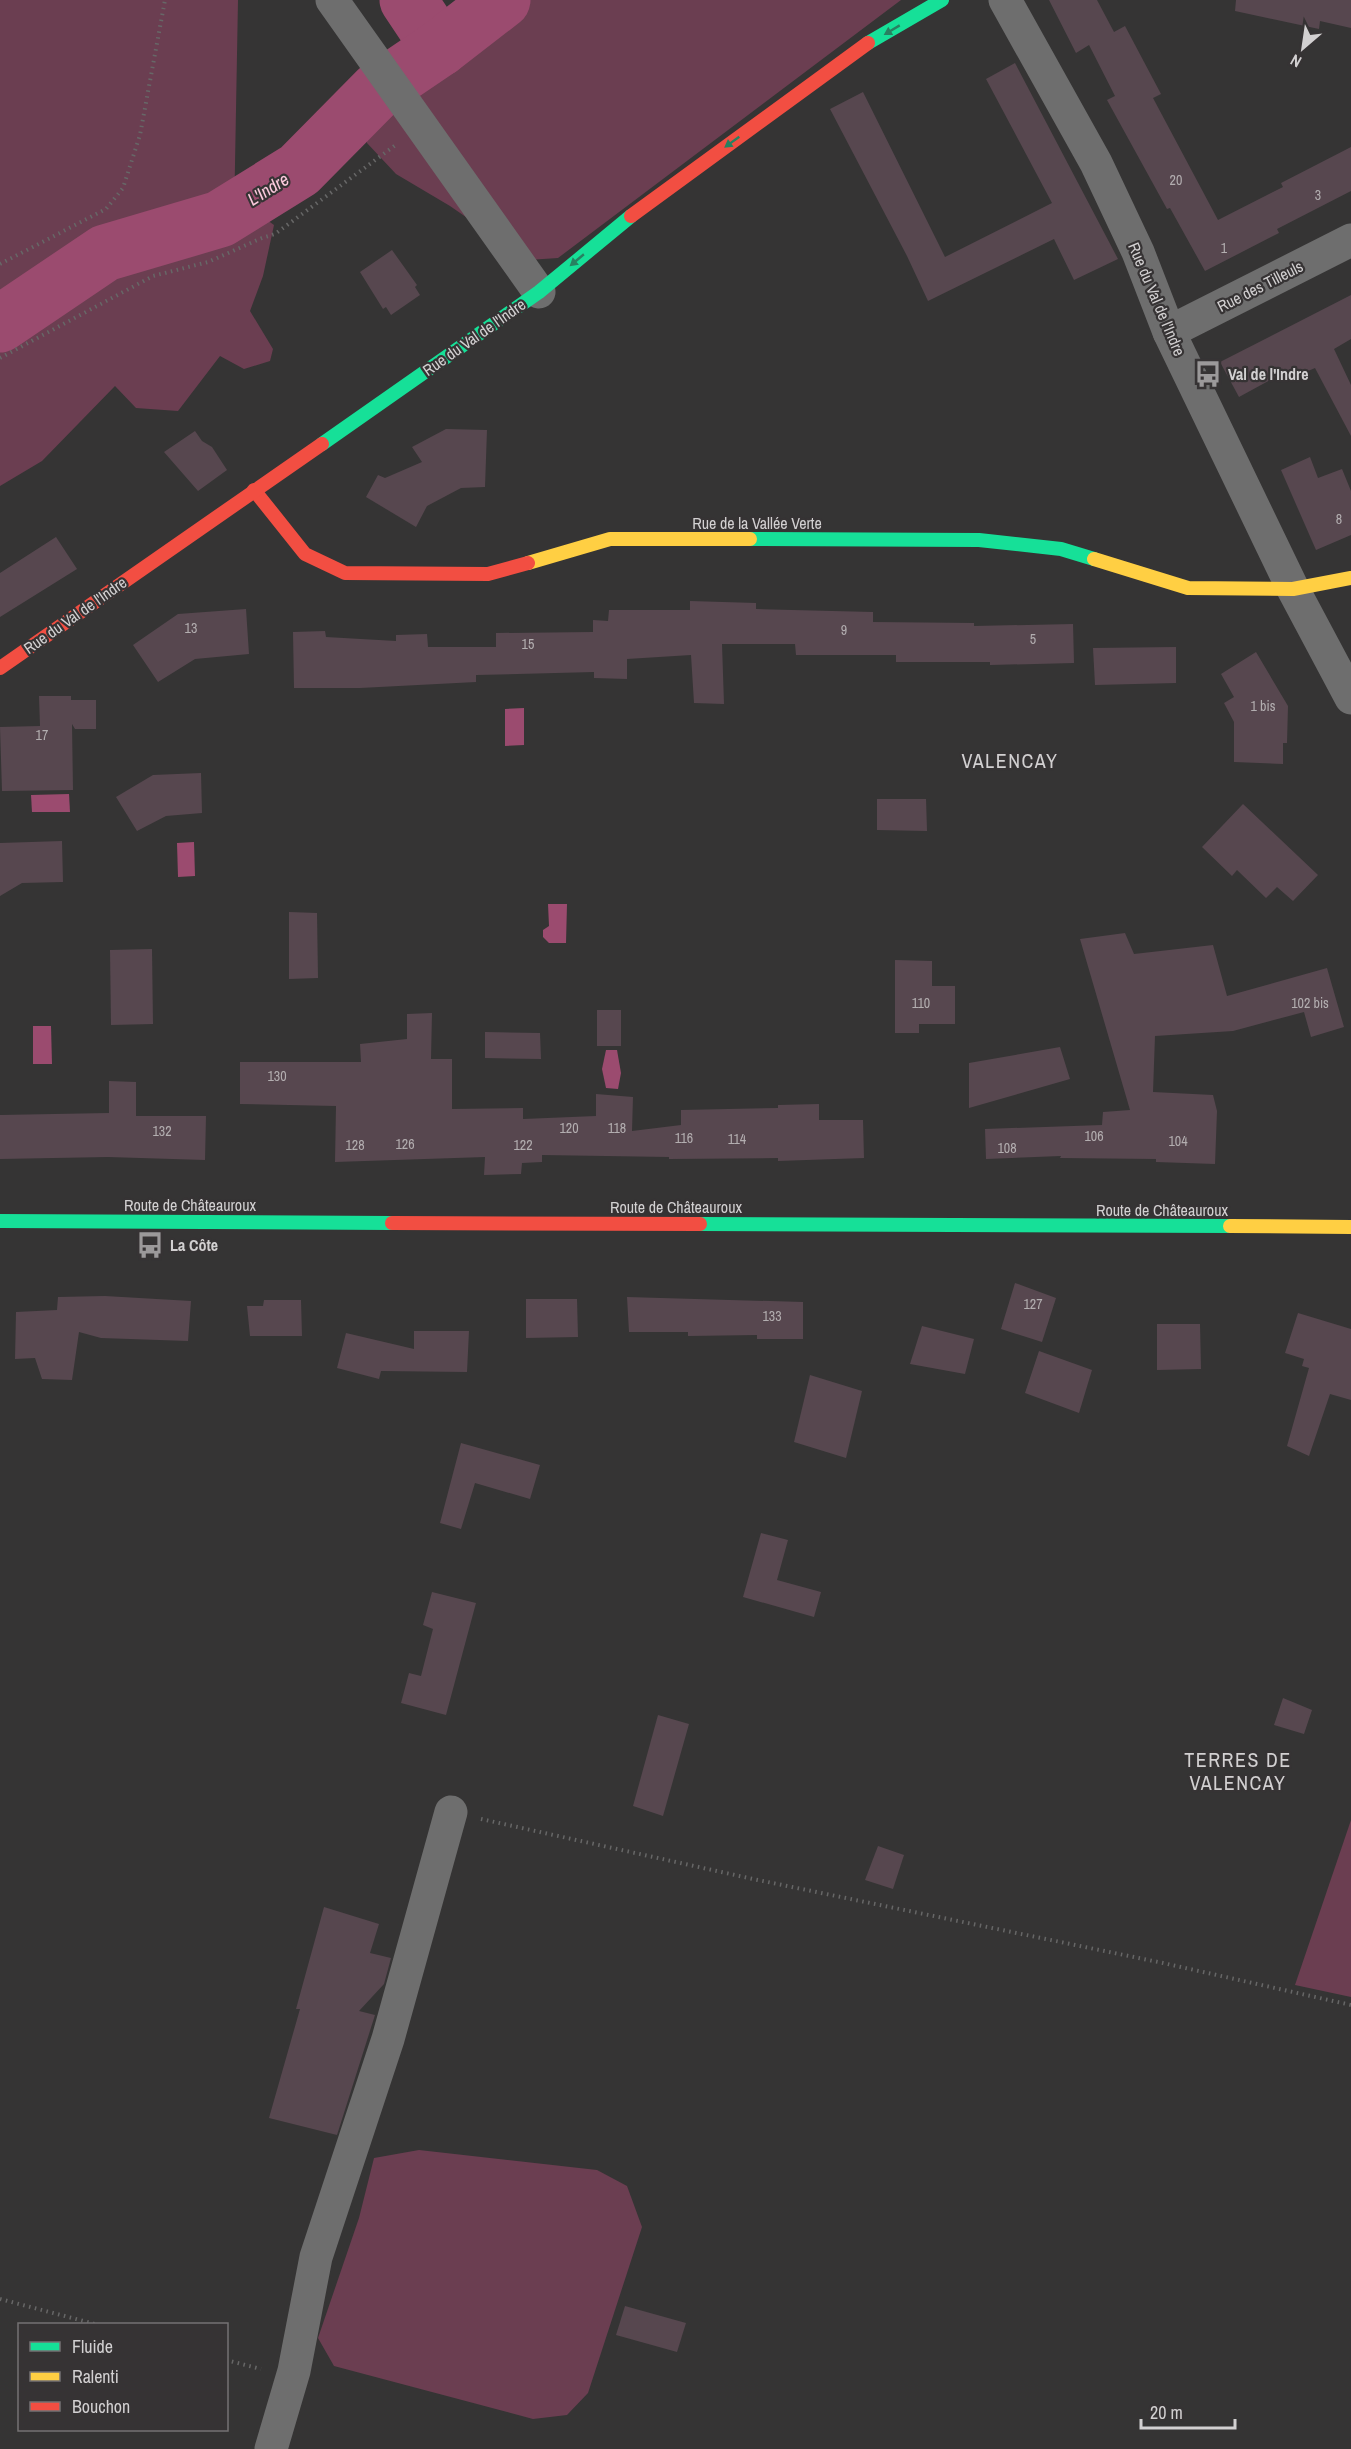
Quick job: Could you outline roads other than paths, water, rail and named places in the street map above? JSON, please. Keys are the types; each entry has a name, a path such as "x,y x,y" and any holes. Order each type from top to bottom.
{"street":[{"path":"332,0 539,292"},
{"name":"Rue du Val de l'Indre","path":"0,668 539,292 616,227 862,47 942,0"},
{"name":"Rue du Val de l'Indre","path":"1005,0 1096,163 1138,252 1169,332 1293,589 1351,698"},
{"name":"Rue des Tilleuls","path":"1169,332 1351,240"},
{"name":"Rue de la Vallée Verte","path":"254,490 304,554 345,573 488,574 610,539 979,540 1061,549 1188,588 1293,589 1351,578"},
{"name":"Route de Châteauroux","path":"0,1221 1351,1227"},
{"path":"271,2449 294,2371 316,2257 388,2039 451,1812"}],"waterway":[{"path":"408,0 440,48"},
{"name":"L'Indre","path":"0,324 105,253 220,219 299,170 378,90 440,48 502,0"}],"place":[{"name":"Val de l'Indre","path":"1208,374"},
{"name":"La Côte","path":"150,1245"}],"district":[{"name":"VALENCAY","path":"1010,760"},
{"name":"TERRES DE VALENCAY","path":"1238,1770"}]}
